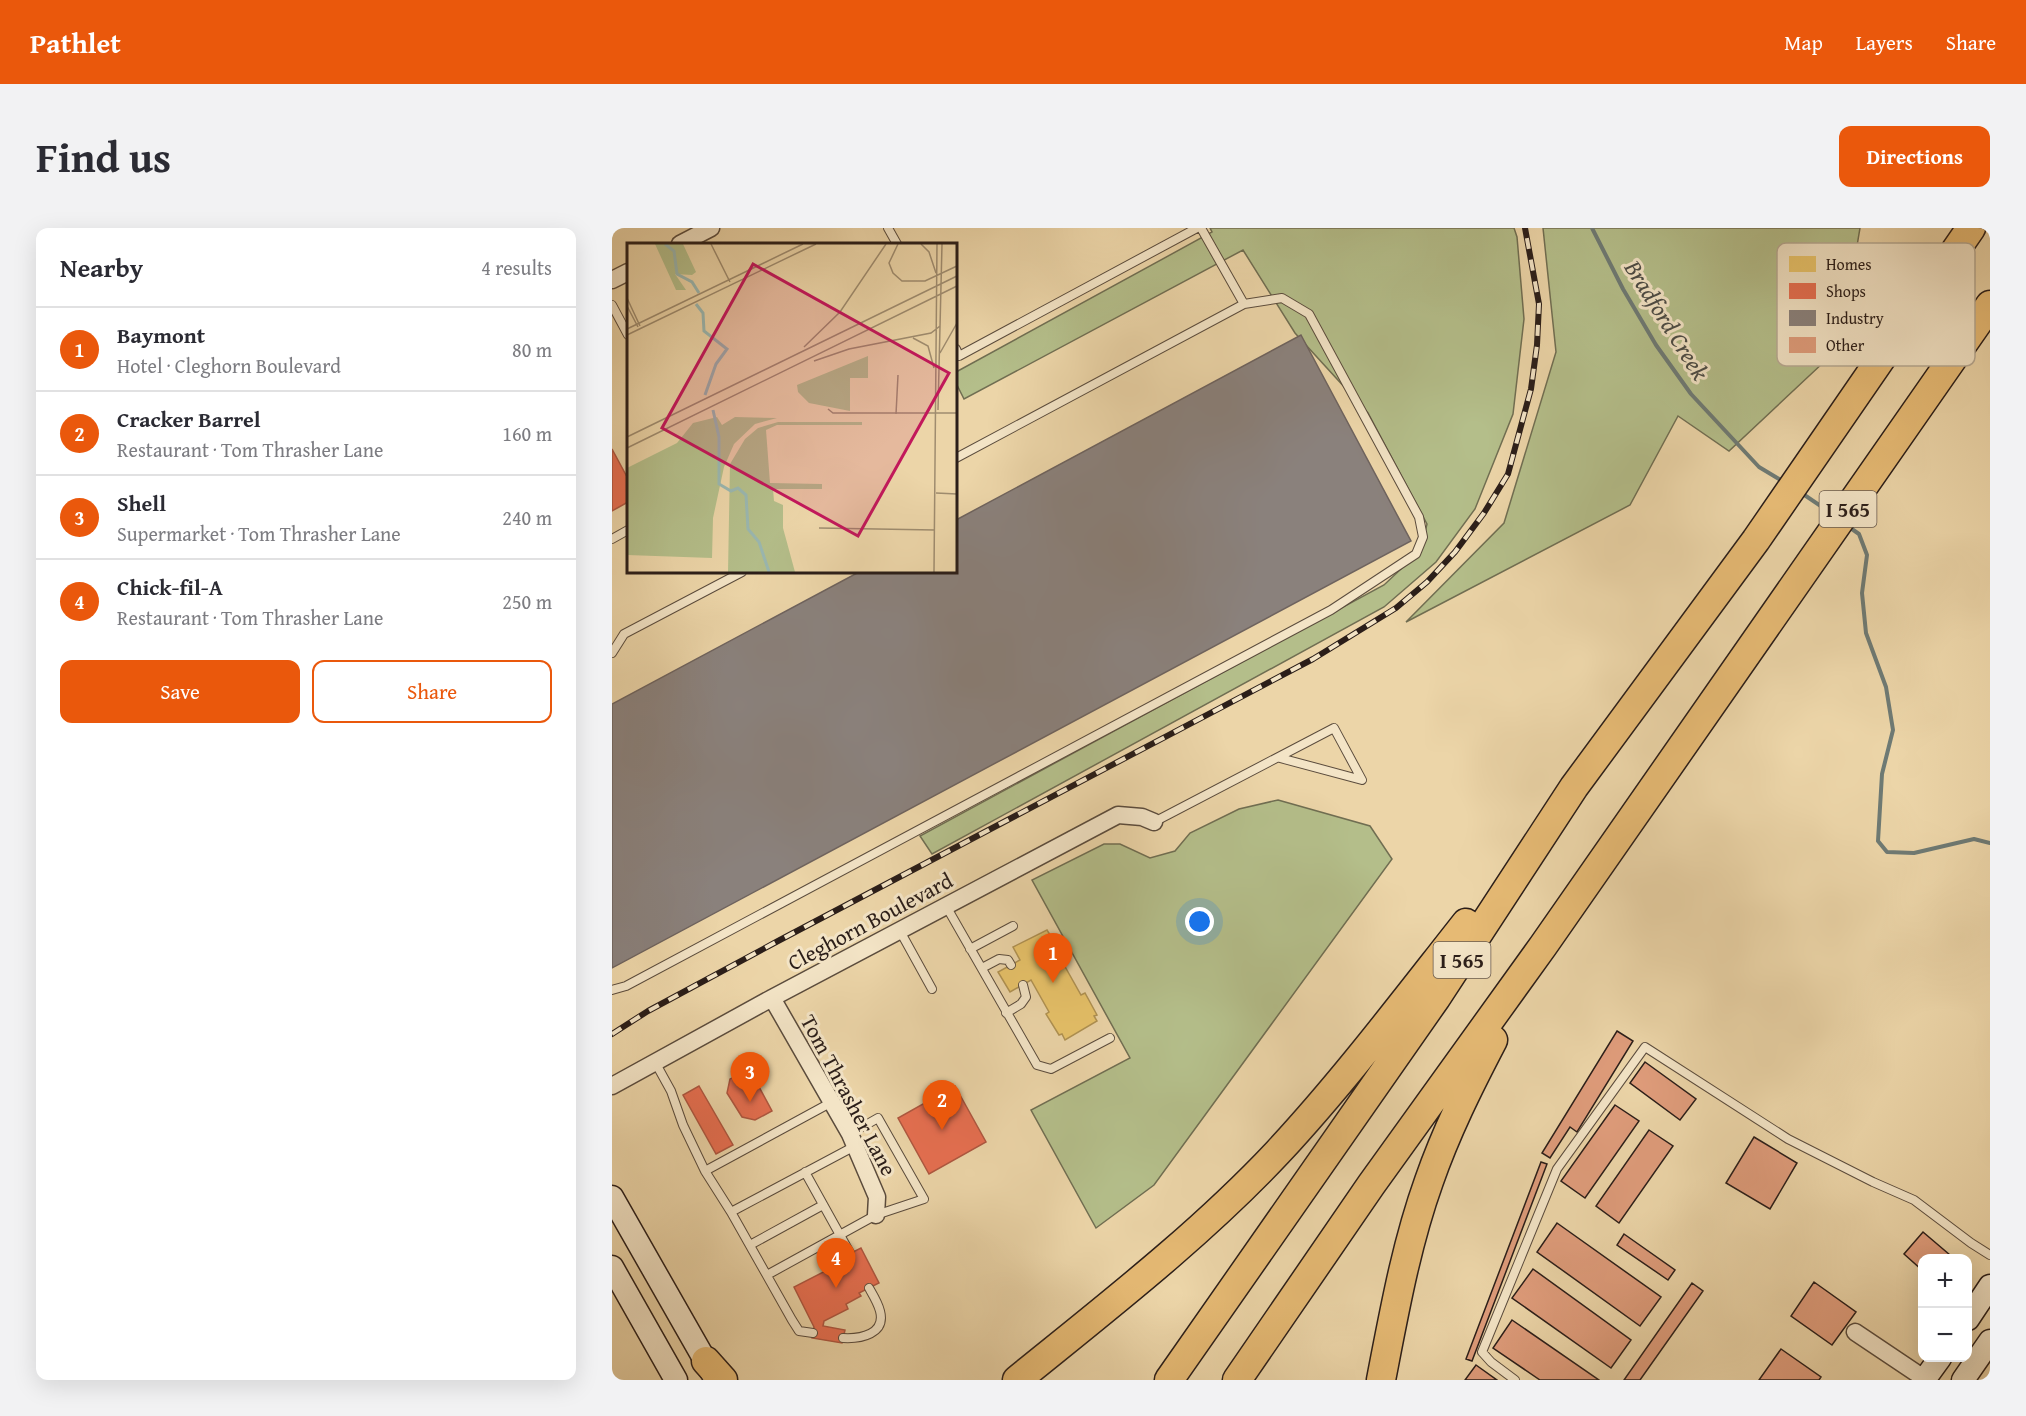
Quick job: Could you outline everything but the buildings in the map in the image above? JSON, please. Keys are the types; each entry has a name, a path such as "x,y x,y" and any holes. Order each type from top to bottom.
{"highway":[{"name":"I 565","path":"1961,243 1971,228"},
{"name":"I 565","path":"1975,327 1990,305"},
{"name":"I 565","path":"1169,1380 1436,998 1574,787 1755,540 1876,366"},
{"name":"I 565","path":"1237,1380 1371,1185 1544,946 1948,366"},
{"path":"1017,1380 1154,1269 1221,1209 1278,1152 1329,1094 1574,787"},
{"path":"1381,1380 1402,1273 1428,1181 1457,1108 1544,946"}],"main road":[{"path":"612,1197 715,1374"},
{"path":"612,1267 676,1380"},
{"path":"1972,1313 1990,1286"},
{"path":"1963,1380 1990,1343 1972,1332"},
{"path":"1925,1379 1937,1362"}],"street":[{"path":"682,243 711,228"},
{"path":"612,280 627,272"},
{"name":"Cleghorn Boulevard","path":"612,1086 772,998 1118,815 1142,817 1154,822"},
{"name":"Tom Thrasher Lane","path":"772,998 852,1140 877,1197 876,1215"},
{"path":"1855,1332 1925,1379"}],"lane":[{"path":"888,228 896,243"},
{"path":"957,351 959,356 1199,228 1244,304"},
{"path":"612,990 626,987 1320,615 1416,555 1423,537 1419,517 1308,314 1282,298 1244,304 957,457"},
{"path":"612,305 627,330"},
{"path":"612,539 627,531"},
{"path":"612,653 624,634 740,573"},
{"path":"1154,822 1334,728 1362,780 1280,758"},
{"path":"946,906 1037,1065 1051,1069 1110,1038"},
{"path":"970,949 1013,926"},
{"path":"900,931 933,990"},
{"path":"981,969 999,959 1008,960 1011,964"},
{"path":"1006,1013 1021,1004 1026,997 1023,985"},
{"path":"1515,1380 1491,1362 1482,1352 1557,1169 1645,1047 1788,1138 1873,1182 1914,1200 1990,1255"},
{"path":"655,1062 671,1091 682,1125 705,1171 799,1331 813,1333"},
{"path":"705,1171 832,1102"},
{"path":"731,1212 806,1172 852,1140 878,1118 924,1198 876,1215 766,1275"},
{"path":"806,1172 850,1253"},
{"path":"750,1245 824,1204"},
{"path":"843,1338 866,1337 877,1330 881,1319 880,1309 869,1288"}],"green space":[{"path":"1210,228 1514,228 1517,237 1524,319 1513,414 1475,509 1436,562 1384,607 932,854 920,836 1384,585 1420,551 1427,524 1368,413 1295,333 1243,250 964,399 957,385 957,371 1212,232"},
{"path":"1543,228 1860,228 1857,243 1777,243 1777,366 1820,366 1729,451 1678,416 1630,505 1406,622 1504,523 1556,352"},
{"path":"1278,800 1370,826 1392,859 1154,1185 1096,1228 1031,1110 1130,1058 1032,880 1104,844 1120,844 1150,858 1175,851 1190,833 1239,809"}],"waterway":[{"name":"Bradford Creek","path":"1592,228 1623,289 1656,345 1691,394 1759,467 1784,482"},
{"name":"Bradford Creek","path":"1800,492 1831,513"},
{"name":"Bradford Creek","path":"1849,527 1859,534 1867,555 1862,593 1866,633 1886,687 1893,730 1882,774 1878,841 1887,852 1914,853 1974,839 1990,843"}],"railway":[{"path":"612,1034 648,1011 778,941 1313,659 1396,608 1427,582 1455,552 1484,513 1508,474 1531,389 1537,345 1539,304 1525,228"}],"place":[{"name":"Baymont","path":"1053,983"},
{"name":"Shell","path":"750,1102"},
{"name":"Cracker Barrel","path":"942,1130"},
{"name":"Chick-fil-A","path":"836,1288"}]}
